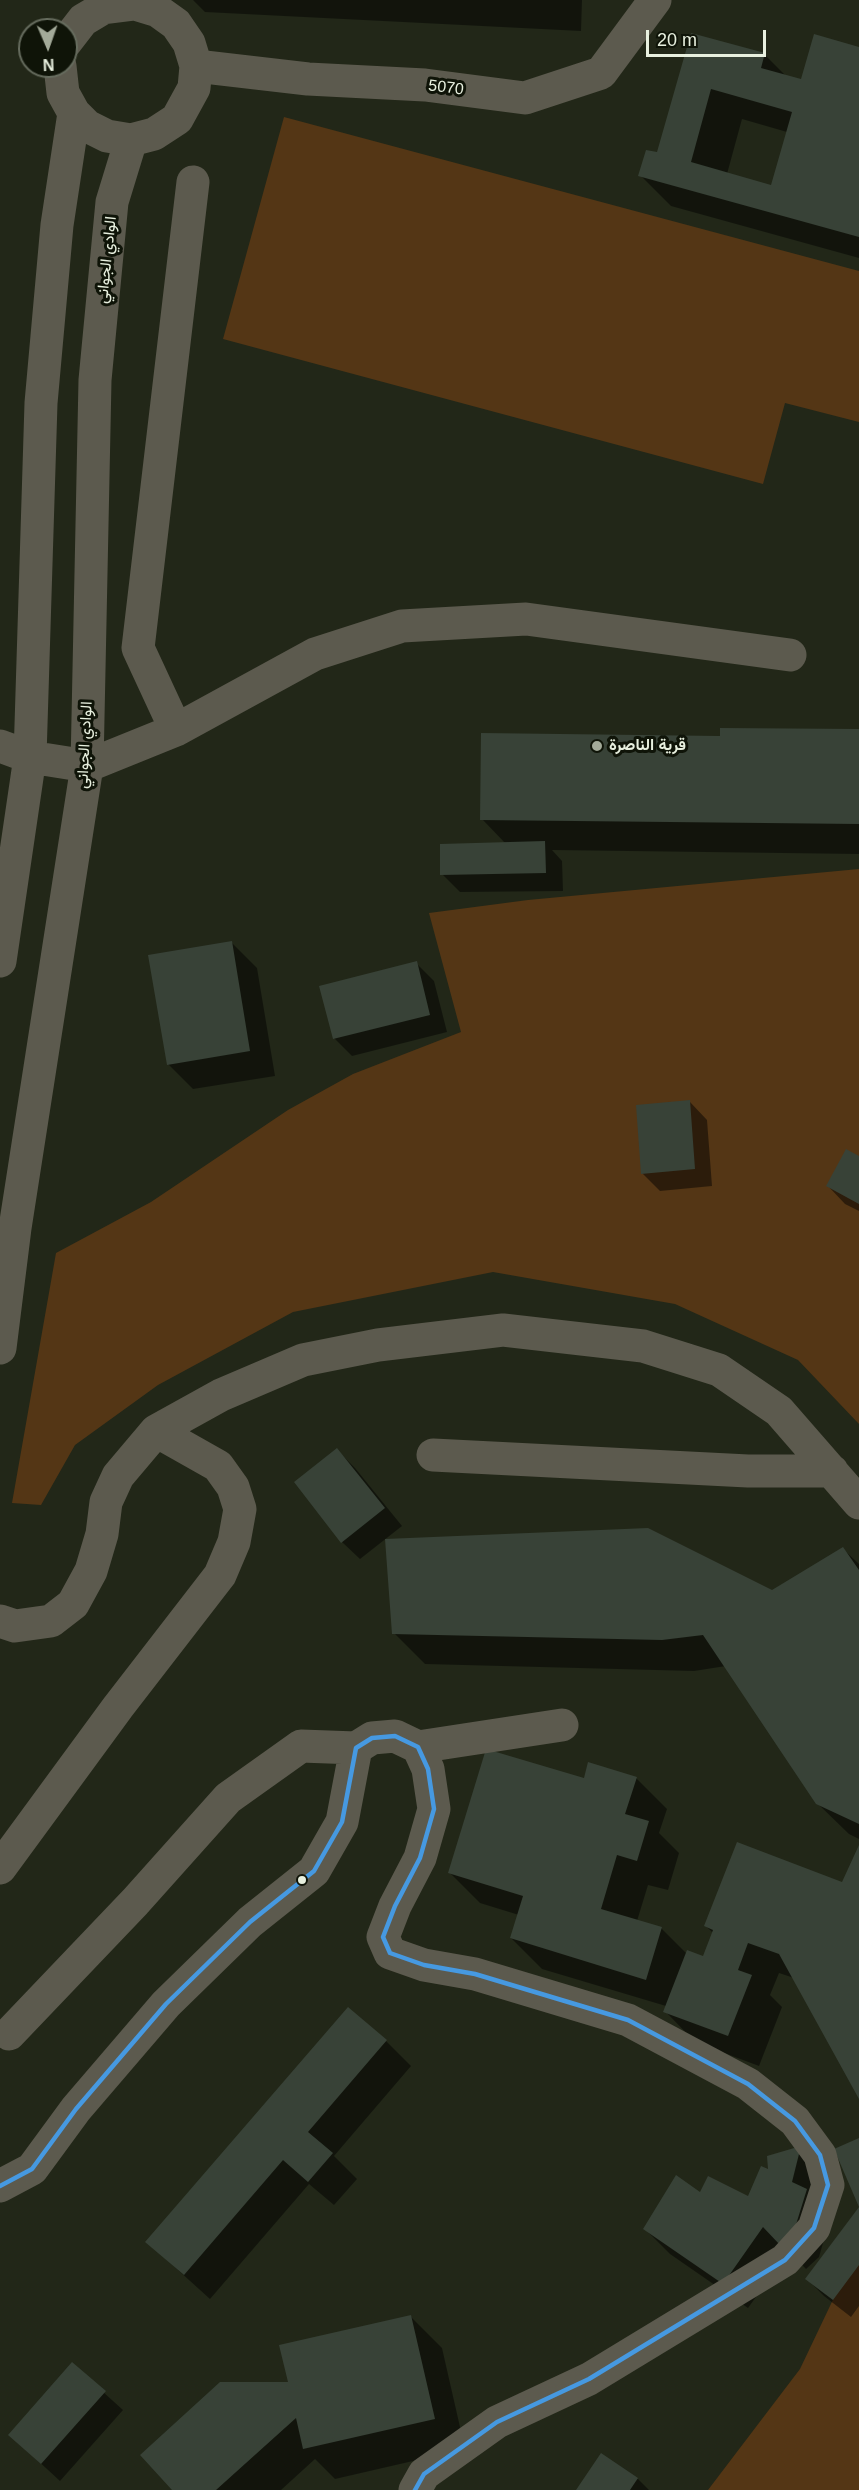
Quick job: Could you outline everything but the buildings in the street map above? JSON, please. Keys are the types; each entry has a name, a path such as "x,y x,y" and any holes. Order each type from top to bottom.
{"street":[{"name":"5070","path":"196,66 308,79 425,85 525,98 601,73 655,0"},
{"path":"61,78 63,93 74,113 87,126 107,136 131,140 154,134 177,119 194,88 196,66 189,43 176,24 158,10 135,2 103,8 78,21"},
{"path":"0,961 30,757 41,403 57,225 74,113"},
{"name":"الوادي الجواني","path":"0,1348 15,1228 87,766 95,380 112,202 131,140"},
{"path":"177,730 138,648 194,182"},
{"path":"0,746 30,757 87,766 177,730 315,654 402,626 526,619 790,655"},
{"path":"0,1622 15,1626 51,1621 73,1604 91,1571 102,1534 106,1502 118,1476 156,1431 221,1395 303,1360 378,1346 502,1330 644,1346 719,1370 779,1411 859,1503"},
{"path":"0,1868 118,1707 220,1575 234,1542 240,1509 233,1486 218,1466 156,1431"},
{"path":"433,1455 748,1471 832,1471"},
{"path":"9,2034 135,1902 228,1798 301,1746 356,1748 372,1738 395,1736 418,1747 562,1725"},
{"path":"415,2490 424,2474 497,2422 589,2379 785,2260 814,2228 828,2185 820,2155 795,2121 748,2084 628,2020 475,1974 424,1965 390,1953 383,1937 395,1906 420,1858 434,1809 428,1768 418,1747"},
{"path":"0,2186 32,2169 76,2109 166,2004 250,1922 314,1871 342,1822 356,1748"}],"shaded area":[{"path":"284,117 859,271 859,422 785,403 763,484 223,339"},
{"path":"859,869 859,1424 798,1360 675,1304 493,1272 293,1312 158,1385 75,1445 41,1505 12,1503 56,1253 151,1202 288,1110 353,1074 461,1032 429,913 528,900"},
{"path":"859,2245 859,2490 708,2490 800,2369"}],"transit line":[{"path":"0,2186 32,2169 76,2109 166,2004 250,1922 314,1871 342,1822 356,1748 372,1738 395,1736 418,1747 428,1769 434,1809 420,1858 395,1906 383,1937 390,1953 424,1965 475,1974 628,2020 748,2084 795,2121 820,2155 828,2185 814,2228 785,2260 589,2379 497,2422 424,2474 415,2490"}],"place":[{"name":"قرية الناصرة","path":"597,746"}]}
